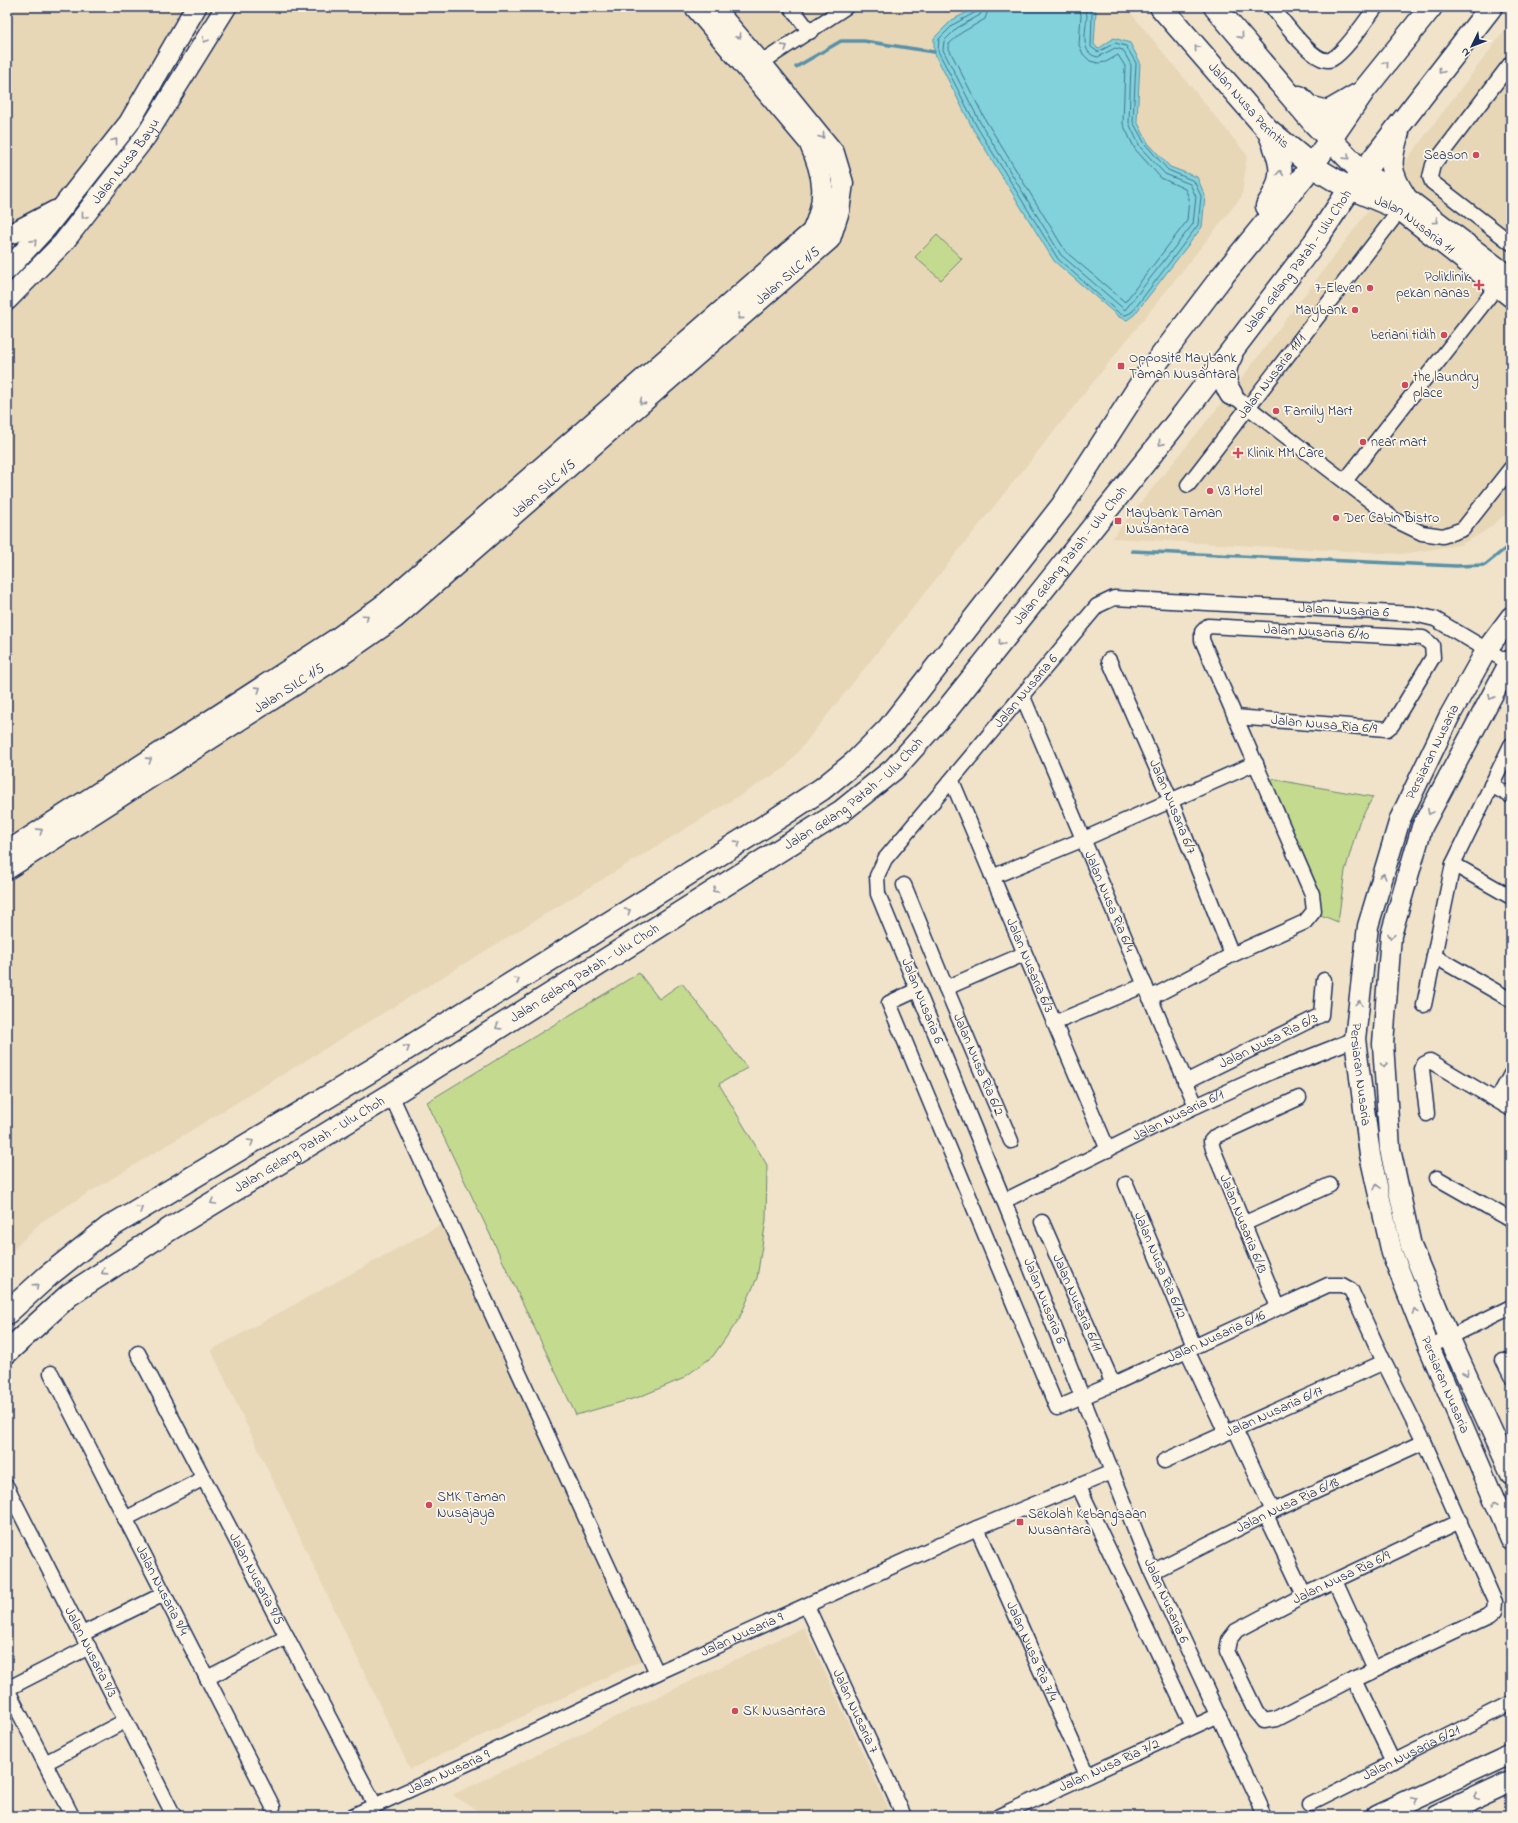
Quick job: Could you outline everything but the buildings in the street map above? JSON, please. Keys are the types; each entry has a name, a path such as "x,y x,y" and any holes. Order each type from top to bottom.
{"main road":[{"name":"Jalan Nusa Perintis","path":"1161,7 1267,129 1312,166 1357,181"},
{"path":"1215,7 1331,141 1357,181"},
{"name":"Jalan Gelang Patah - Ulu Choh","path":"7,1313 48,1275 108,1228 374,1069 778,818 822,789 854,763 890,728 1062,506 1144,379 1220,279 1312,166 1331,141 1365,89 1431,7"},
{"name":"Jalan Gelang Patah - Ulu Choh","path":"7,1352 69,1295 170,1229 390,1095 842,811 894,769 946,712 1185,412 1314,243 1357,181 1400,124 1491,7"},
{"path":"1272,72 1309,107 1319,111 1328,112 1344,104 1365,89"},
{"path":"1400,124 1391,155 1402,204"},
{"path":"1220,279 1275,194 1281,174 1280,158 1267,129"},
{"path":"1239,400 1225,384 1225,374 1228,361 1240,339"},
{"path":"1185,412 1211,391 1218,390 1239,400"}],"street":[{"name":"Jalan Nusa Bayu","path":"7,270 46,228 129,123 196,7"},
{"name":"Jalan Nusa Bayu","path":"7,300 63,243 146,136 226,7"},
{"name":"Jalan SILC 1/5","path":"7,852 336,639 387,602 812,232 819,217 823,191 819,165 809,142 695,7"},
{"name":"Jalan SILC 1/5","path":"7,869 343,654 395,618 830,239 838,211 843,183 834,153 762,63 713,7"},
{"path":"791,7 810,32"},
{"path":"762,63 846,7"},
{"path":"1272,7 1311,53 1321,60 1331,60 1340,53 1376,7"},
{"path":"1511,63 1430,171 1432,182 1511,243"},
{"name":"Jalan Nusaria 11","path":"1357,181 1402,204 1507,281"},
{"name":"Jalan Nusaria 11/1","path":"1188,485 1239,400 1402,204"},
{"path":"7,234 13,233 64,206"},
{"path":"1345,482 1507,281"},
{"path":"1239,400 1395,520 1422,533 1443,536 1463,529 1511,468"},
{"name":"Jalan Nusaria 6","path":"1266,1816 1152,1572 1004,1200 878,894 877,876 885,859 1023,697 1097,606 1114,598 1414,614 1435,619 1510,661"},
{"name":"Persiaran Nusaria","path":"1511,617 1487,649 1449,717 1400,819 1368,926 1355,1039 1370,1155 1392,1253 1429,1347 1511,1539"},
{"name":"Jalan Nusaria 6/10","path":"1235,717 1202,640 1202,632 1208,626 1423,638 1432,645"},
{"name":"Jalan Nusa Ria 6/9","path":"1235,717 1387,729 1392,725 1433,656 1432,645"},
{"name":"Jalan Nusaria 6/7","path":"1110,660 1171,801 1232,955"},
{"name":"Persiaran Nusaria","path":"1510,661 1422,827 1391,935 1383,1044 1390,1149 1411,1246 1449,1337 1511,1473"},
{"name":"Jalan Nusa Ria 6/4","path":"1023,697 1196,1106"},
{"path":"1054,1023 1147,992 1305,922 1314,911 1312,894 1235,717"},
{"path":"1424,1004 1453,864 1511,745"},
{"path":"992,877 1084,839 1256,763"},
{"name":"Jalan Nusaria 6/3","path":"952,781 1108,1150"},
{"path":"1491,785 1511,796"},
{"path":"1453,864 1511,897"},
{"name":"Jalan Nusa Ria 6/2","path":"904,885 1011,1141"},
{"path":"946,988 1024,954"},
{"path":"1434,956 1511,1000"},
{"name":"Jalan Nusa Ria 6/3","path":"1185,1082 1320,1015 1324,980"},
{"name":"Jalan Nusaria 6/16","path":"917,990 889,1003 1057,1408 1113,1384 1328,1285 1342,1285 1351,1290 1384,1362"},
{"name":"Jalan Nusaria 6/1","path":"1004,1200 1196,1106 1269,1073 1355,1039"},
{"path":"1427,1114 1422,1069 1424,1064 1430,1061 1511,1109"},
{"path":"1497,1100 1511,1074"},
{"path":"390,1095 657,1673"},
{"name":"Jalan Nusaria 6/13","path":"1278,1307 1212,1149 1211,1140 1216,1136 1299,1098"},
{"path":"1437,1178 1510,1216"},
{"name":"Jalan Nusa Ria 6/12","path":"1126,1184 1191,1348 1269,1513 1304,1595"},
{"path":"1243,1224 1330,1185"},
{"name":"Jalan Nusaria 6/11","path":"1042,1222 1113,1384"},
{"path":"1429,1347 1511,1307"},
{"name":"Jalan Nusaria 9/5","path":"138,1353 375,1805"},
{"path":"1503,1360 1511,1376"},
{"path":"1384,1362 1424,1442 1495,1602 1494,1611 1488,1616 1354,1679 1394,1762"},
{"name":"Jalan Nusaria 6/17","path":"1164,1461 1384,1362"},
{"name":"Jalan Nusaria 9/4","path":"51,1373 273,1807"},
{"name":"Jalan Nusa Ria 6/18","path":"1152,1572 1269,1513 1424,1442"},
{"name":"Jalan Nusaria 9","path":"352,1816 473,1761 657,1673 978,1528 1112,1472"},
{"path":"126,1519 204,1478"},
{"path":"1078,1485 1193,1726"},
{"name":"Jalan Nusaria 9/3","path":"7,1487 43,1561 89,1647 174,1816"},
{"name":"Jalan Nusa Ria 6/9","path":"1354,1679 1276,1719 1264,1720 1256,1711 1227,1651 1229,1640 1236,1631 1304,1595 1460,1522"},
{"name":"Jalan Nusa Ria 7/4","path":"978,1528 1086,1775"},
{"path":"1335,1581 1375,1669"},
{"path":"82,1634 164,1594"},
{"name":"Jalan Nusaria 7","path":"807,1606 904,1816"},
{"path":"207,1678 287,1637"},
{"path":"72,1816 8,1692 89,1647"},
{"name":"Jalan Nusaria 6/21","path":"1311,1803 1511,1703"},
{"name":"Jalan Nusa Ria 7/2","path":"999,1816 1193,1726 1219,1716"},
{"path":"45,1763 125,1721"},
{"path":"1377,1816 1511,1754"},
{"path":"1436,1816 1511,1780"}],"shaded area":[{"path":"7,7 1126,7 1247,155 1242,196 785,768 41,1222 7,1256"},
{"path":"1511,22 1511,510 1484,532 1460,545 1401,554 1112,538 1241,379"},
{"name":"SMK Taman Nusajaya","path":"444,1223 643,1660 410,1769 211,1350"},
{"name":"SK Nusantara","path":"804,1627 892,1816 487,1816 452,1795"}],"green space":[{"path":"937,235 962,259 941,280 915,257"},
{"path":"1266,778 1373,797 1359,822 1345,871 1338,922 1316,913"},
{"path":"639,973 659,999 682,983 747,1068 719,1084 767,1165 766,1220 757,1278 739,1319 713,1356 682,1379 639,1397 576,1415 427,1102"}],"water":[{"path":"977,7 1093,7 1096,11 1094,44 1098,49 1114,38 1130,43 1140,62 1137,121 1148,143 1170,167 1197,177 1205,196 1202,227 1134,315 1127,320 1119,317 1054,261 973,129 934,52 934,38 952,20"}],"waterway":[{"path":"796,67 841,41 864,41 934,52"},
{"path":"1132,551 1456,566 1485,565 1511,544"}],"place":[{"name":"Season","path":"1476,155"},
{"name":"Poliklinik pekan nanas","path":"1479,285"},
{"name":"7-Eleven","path":"1370,288"},
{"name":"Maybank","path":"1355,310"},
{"name":"beriani tidih","path":"1444,335"},
{"name":"Opposite Maybank Taman Nusantara","path":"1121,366"},
{"name":"the laundry place","path":"1405,385"},
{"name":"Family Mart","path":"1276,411"},
{"name":"near mart","path":"1363,442"},
{"name":"Klinik MM Care","path":"1238,453"},
{"name":"V3 Hotel","path":"1210,491"},
{"name":"Der Cabin Bistro","path":"1336,518"},
{"name":"Maybank Taman Nusantara","path":"1118,521"},
{"name":"SMK Taman Nusajaya","path":"429,1505"},
{"name":"Sekolah Kebangsaan Nusantara","path":"1020,1522"},
{"name":"SK Nusantara","path":"735,1711"}]}
